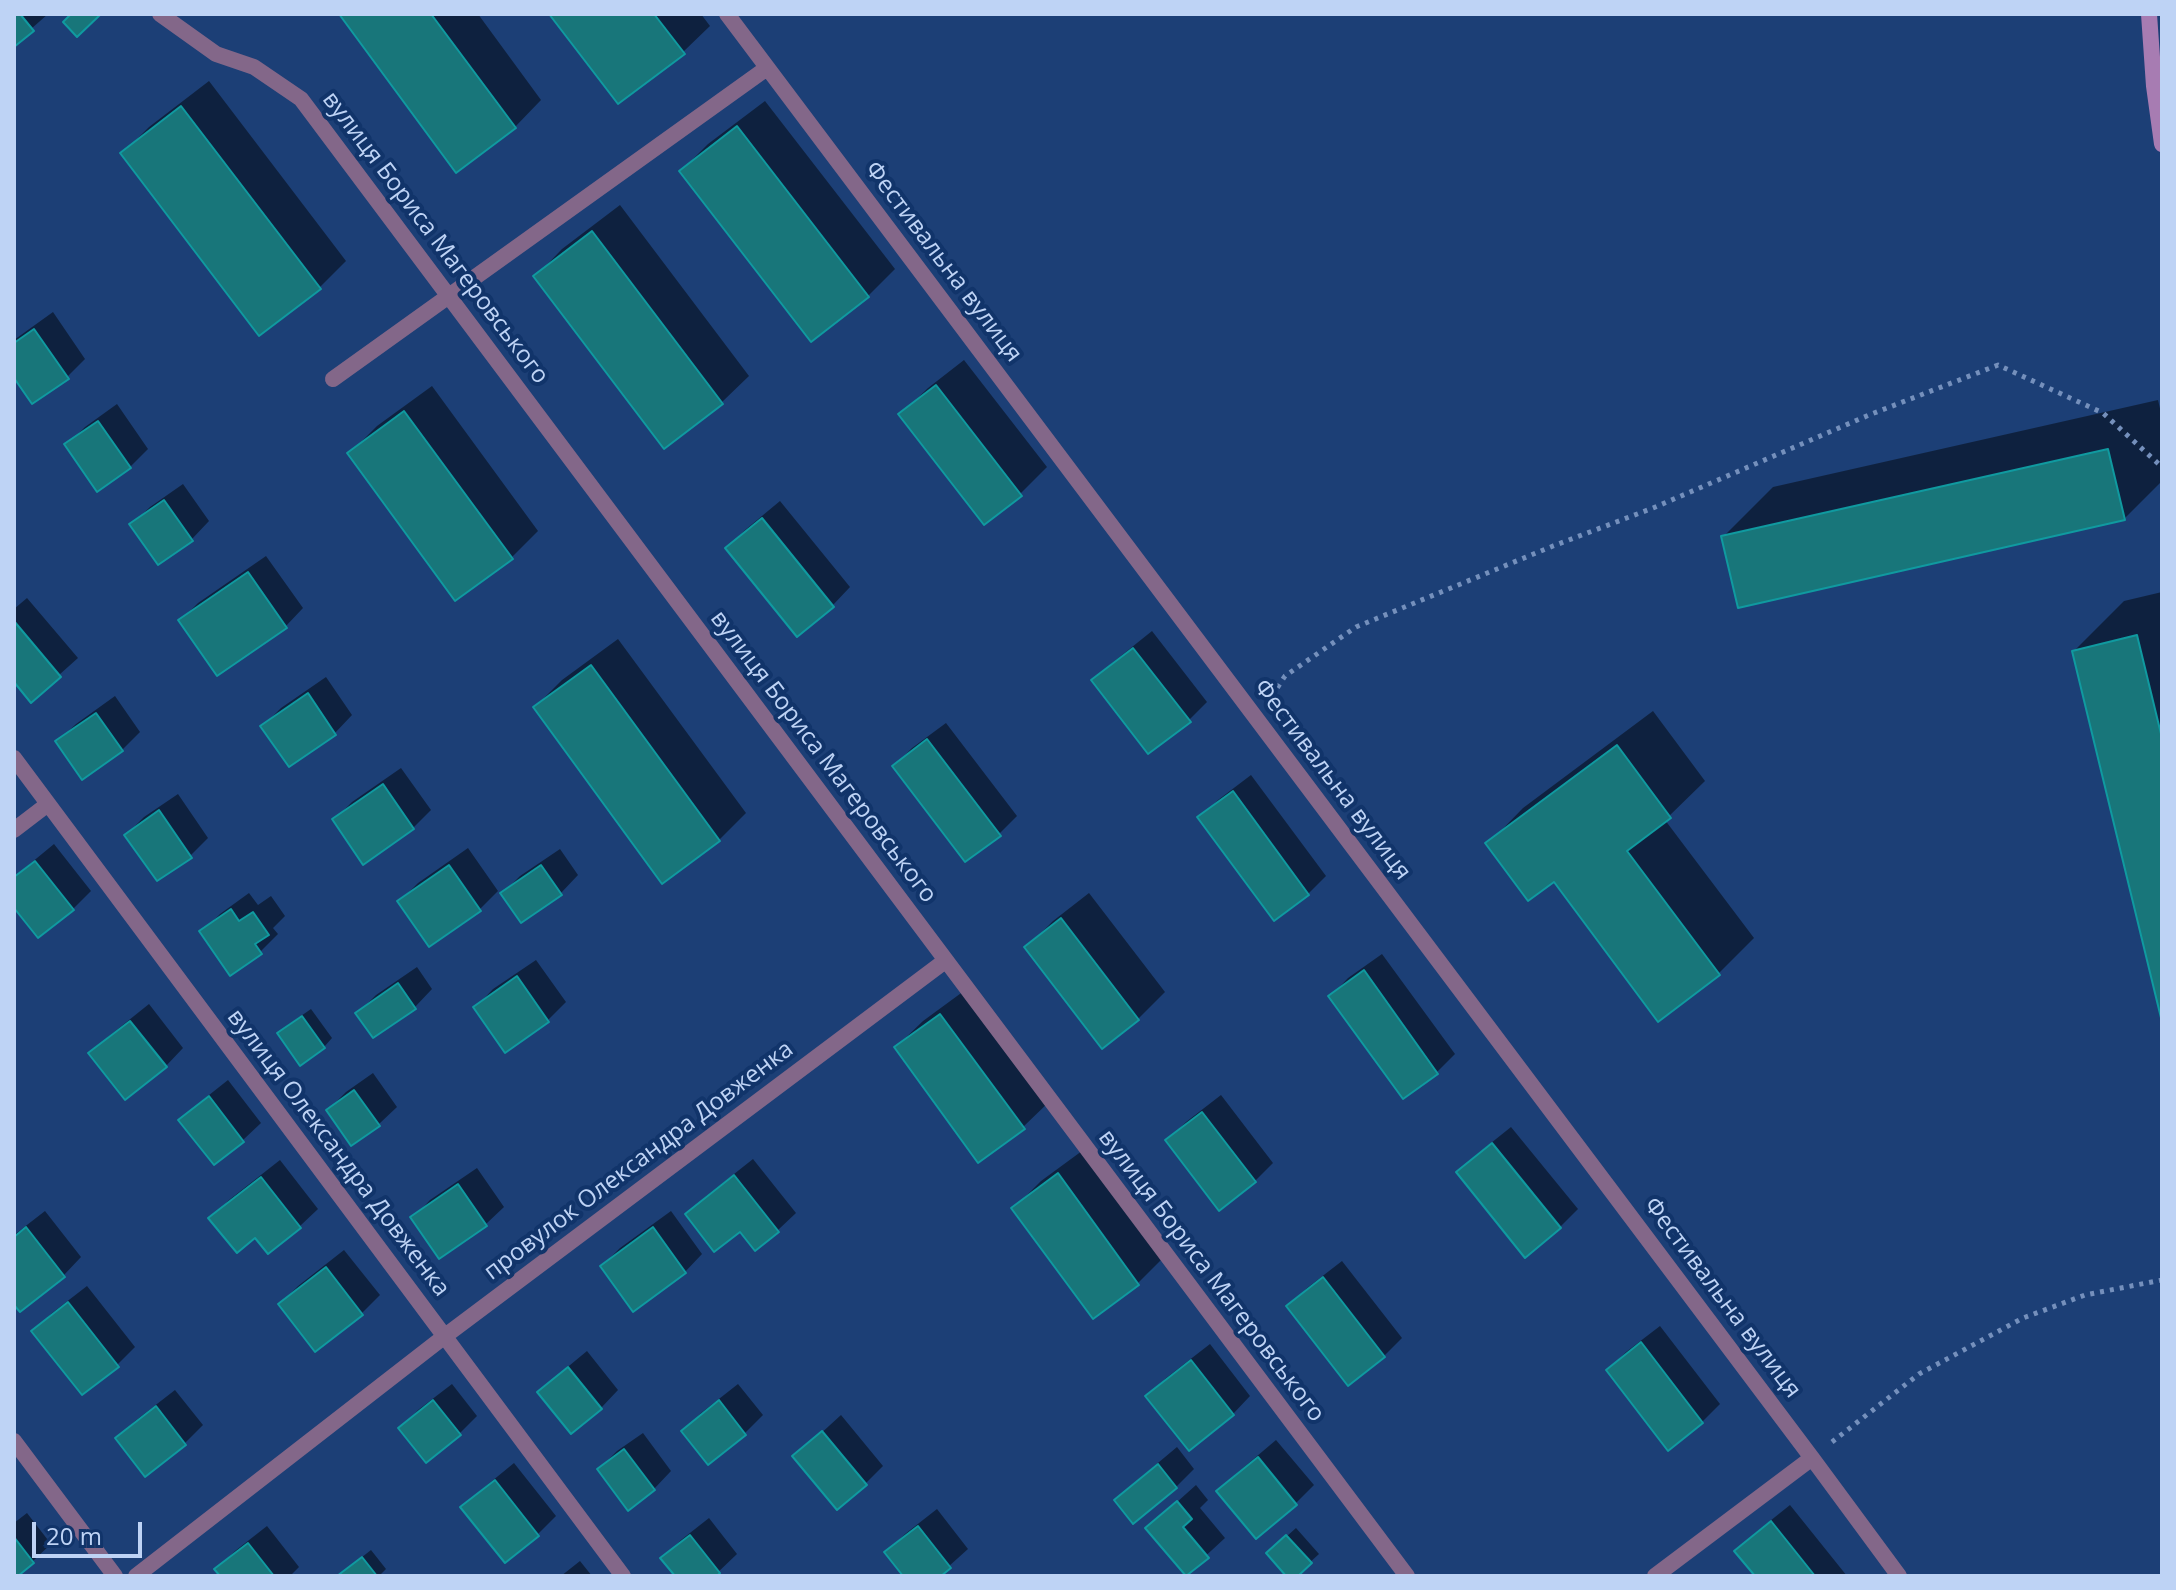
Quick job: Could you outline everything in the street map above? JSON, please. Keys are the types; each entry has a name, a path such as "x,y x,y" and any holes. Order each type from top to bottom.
{"street":[{"name":"вулиця Бориса Магеровського","path":"160,14 216,54 254,67 301,99 1407,1576"},
{"name":"Фестивальна вулиця","path":"727,14 1899,1576"},
{"path":"2149,14 2162,144"},
{"path":"333,379 767,68"},
{"name":"вулиця Олександра Довженка","path":"14,758 623,1576"},
{"path":"14,830 48,804"},
{"name":"провулок Олександра Довженка","path":"136,1576 445,1336 945,961"},
{"path":"14,1441 115,1576"},
{"path":"1655,1576 1812,1458"}],"path":[{"path":"1257,720 1285,676 1356,627 1653,508 1869,415 1998,365 2103,413 2162,467"},
{"path":"1812,1458 1919,1374 2023,1318 2085,1295 2162,1280"}],"building":[{"path":"14,14 20,14 34,31 14,47"},
{"path":"71,14 101,14 77,37 63,22"},
{"path":"339,14 431,14 516,128 456,173"},
{"path":"549,14 654,14 685,54 618,104"},
{"path":"181,106 321,289 259,336 120,153"},
{"path":"737,126 869,297 811,342 679,171"},
{"path":"592,231 723,404 664,449 533,276"},
{"path":"34,329 69,379 32,404 14,378 14,343"},
{"path":"936,385 1022,496 984,525 898,414"},
{"path":"404,411 513,559 455,601 347,453"},
{"path":"98,421 131,468 97,492 64,444"},
{"path":"2108,449 2125,520 1738,608 1721,536"},
{"path":"164,500 193,541 158,565 129,524"},
{"path":"762,518 834,607 797,637 725,548"},
{"path":"248,572 287,628 217,676 178,620"},
{"path":"14,621 61,677 31,703 14,682"},
{"path":"2137,635 2162,738 2162,1022 2072,651"},
{"path":"1133,648 1191,722 1148,754 1091,680"},
{"path":"591,665 720,841 662,884 533,707"},
{"path":"308,693 336,735 289,767 260,726"},
{"path":"96,713 123,751 82,780 55,741"},
{"path":"927,739 1001,836 965,862 892,766"},
{"path":"1617,745 1671,818 1627,851 1720,975 1658,1022 1554,882 1528,901 1485,843"},
{"path":"383,784 414,829 363,865 332,819"},
{"path":"1233,791 1309,895 1274,921 1197,817"},
{"path":"159,810 192,858 157,881 124,835"},
{"path":"35,861 74,910 38,938 14,908 14,877"},
{"path":"449,865 481,911 429,947 397,901"},
{"path":"541,865 562,895 521,923 500,893"},
{"path":"231,909 239,921 253,912 269,935 255,944 262,954 230,976 199,931"},
{"path":"1061,918 1139,1020 1102,1049 1024,947"},
{"path":"1364,970 1438,1074 1403,1099 1328,996"},
{"path":"517,976 549,1022 505,1053 473,1007"},
{"path":"398,983 416,1009 373,1038 355,1013"},
{"path":"940,1014 1025,1129 978,1163 894,1047"},
{"path":"302,1016 325,1048 300,1066 277,1033"},
{"path":"130,1021 167,1067 125,1100 88,1053"},
{"path":"354,1090 380,1126 351,1146 326,1110"},
{"path":"209,1096 244,1142 214,1165 178,1120"},
{"path":"1202,1112 1256,1182 1219,1211 1165,1140"},
{"path":"1492,1143 1561,1228 1525,1258 1456,1172"},
{"path":"1058,1173 1139,1285 1093,1319 1011,1208"},
{"path":"734,1175 779,1232 755,1251 740,1232 714,1252 685,1214"},
{"path":"261,1177 301,1228 268,1254 255,1238 237,1253 208,1218"},
{"path":"458,1184 487,1226 439,1259 410,1217"},
{"path":"26,1227 65,1277 20,1312 14,1305 14,1237"},
{"path":"653,1227 686,1273 633,1312 600,1266"},
{"path":"326,1267 363,1315 315,1352 278,1304"},
{"path":"1323,1277 1385,1357 1348,1386 1286,1306"},
{"path":"68,1302 119,1367 82,1395 31,1331"},
{"path":"1641,1342 1703,1423 1668,1451 1606,1370"},
{"path":"1191,1360 1234,1415 1189,1451 1145,1396"},
{"path":"568,1367 602,1409 571,1434 537,1392"},
{"path":"433,1400 461,1435 426,1463 398,1428"},
{"path":"719,1400 746,1435 708,1465 681,1431"},
{"path":"156,1406 186,1445 145,1477 115,1438"},
{"path":"822,1431 867,1485 837,1510 792,1456"},
{"path":"624,1449 655,1490 628,1511 597,1469"},
{"path":"1258,1457 1297,1505 1256,1539 1216,1491"},
{"path":"1158,1464 1177,1488 1133,1524 1114,1500"},
{"path":"495,1480 539,1536 505,1563 460,1507"},
{"path":"1177,1501 1192,1519 1183,1527 1209,1558 1186,1576 1145,1528"},
{"path":"1771,1521 1815,1576 1755,1576 1734,1551"},
{"path":"918,1526 951,1568 941,1576 903,1576 884,1552"},
{"path":"690,1535 720,1573 717,1576 675,1576 660,1558"},
{"path":"1286,1535 1312,1563 1298,1576 1286,1576 1266,1553"},
{"path":"14,1537 34,1563 18,1576 14,1576"},
{"path":"248,1543 274,1576 220,1576 214,1569"},
{"path":"362,1557 377,1576 337,1576"}]}
